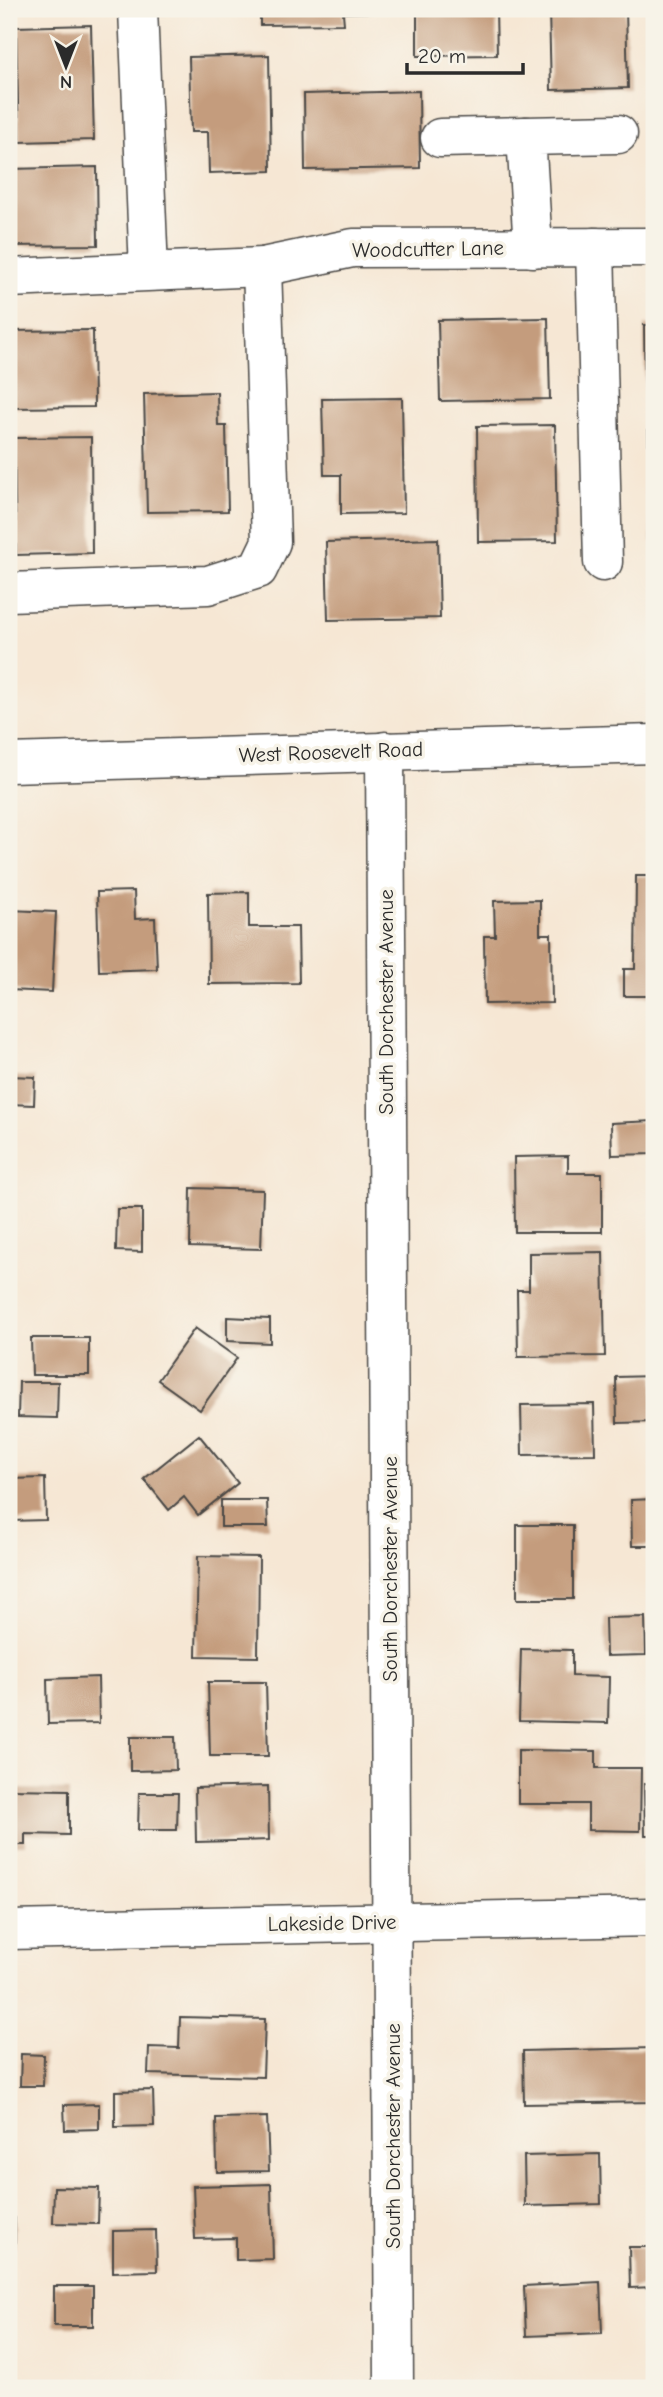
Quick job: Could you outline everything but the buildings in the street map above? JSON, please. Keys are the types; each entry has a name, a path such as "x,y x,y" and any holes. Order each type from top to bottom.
{"street":[{"path":"138,9 149,271"},
{"path":"440,138 618,134"},
{"path":"526,136 533,248"},
{"path":"595,247 603,562"},
{"name":"Woodcutter Lane","path":"9,278 262,267 354,248 654,247"},
{"path":"9,592 208,584 258,569 271,542 262,267"},
{"name":"West Roosevelt Road","path":"9,763 654,744"},
{"name":"South Dorchester Avenue","path":"385,751 394,2388"},
{"name":"Lakeside Drive","path":"9,1930 654,1917"}]}
